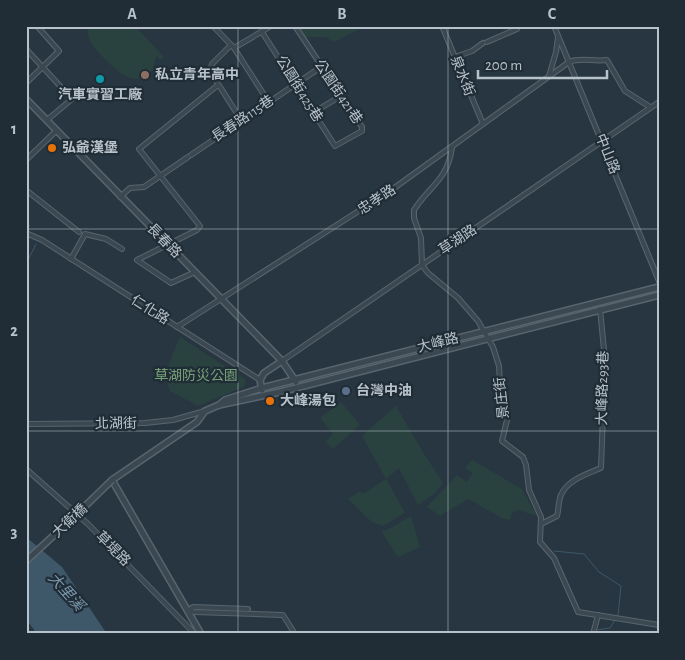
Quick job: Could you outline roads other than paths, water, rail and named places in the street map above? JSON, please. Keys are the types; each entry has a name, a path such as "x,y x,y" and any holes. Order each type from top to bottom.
{"street":[{"path":"26,83 59,51 36,26"},
{"path":"212,26 232,47 268,101"},
{"path":"241,120 211,74 210,66 232,47 271,26"},
{"name":"公園街421巷","path":"294,26 362,127 362,131 335,146"},
{"name":"泉水街","path":"442,26 483,124"},
{"name":"中山路","path":"554,26 659,281"},
{"path":"455,58 472,51 485,42 517,29"},
{"name":"公園街425巷","path":"262,32 335,146"},
{"path":"549,78 556,52 558,34"},
{"path":"26,49 72,98 46,121"},
{"path":"569,62 579,58 594,62 606,60 625,91 650,107"},
{"name":"忠孝路","path":"177,327 390,191 569,62"},
{"name":"長春路115巷","path":"120,197 130,188 144,187 268,101 321,68"},
{"path":"195,272 176,282 167,282 137,260 197,230 200,226 139,149 218,84"},
{"path":"314,112 341,96"},
{"name":"長春路","path":"26,99 282,361 298,387"},
{"name":"草湖路","path":"260,380 264,373 659,102"},
{"path":"26,160 56,131"},
{"path":"422,265 421,238 414,218 414,210 440,182 451,158 452,148"},
{"path":"26,190 82,233 106,239 122,249"},
{"name":"仁化路","path":"26,233 42,240 260,380"},
{"path":"72,259 82,233"},
{"name":"景庄街","path":"422,265 428,273 458,298 486,331 499,366 501,402 507,420 502,441 523,457 529,490 541,517 540,542 554,558 578,612 659,626"},
{"name":"大峰路","path":"219,405 225,400 262,388 659,287"},
{"name":"大峰路","path":"112,480 196,422 205,411 219,405 264,396 659,295"},
{"name":"大峰路293巷","path":"541,524 557,516 561,495 565,489 577,478 601,468 605,360 600,309"},
{"path":"260,380 264,396"},
{"name":"北湖街","path":"26,424 145,424 181,418 205,411"},
{"name":"草堤路","path":"26,469 88,524 195,634"},
{"name":"大衛橋","path":"26,561 112,480"},
{"name":"草堤路","path":"112,480 201,634"},
{"path":"188,610 193,607 248,609"},
{"path":"188,610 194,612 283,615 295,634"},
{"path":"593,634 598,616"}],"water":[{"name":"大里溪","path":"26,537 62,567 107,634 37,634 26,619"}],"waterway":[{"path":"26,222 30,226"},
{"path":"26,264 36,244"},
{"path":"554,551 584,554 599,572 621,586 618,615 610,628 596,630"},
{"path":"590,634 593,630"}],"place":[{"name":"私立青年高中","path":"145,75"},
{"name":"汽車實習工廠","path":"100,79"},
{"name":"弘爺漢堡","path":"52,148"},
{"name":"台灣中油","path":"346,391"},
{"name":"大峰湯包","path":"270,401"}],"park label":[{"name":"草湖防災公園","path":"196,376"}]}
